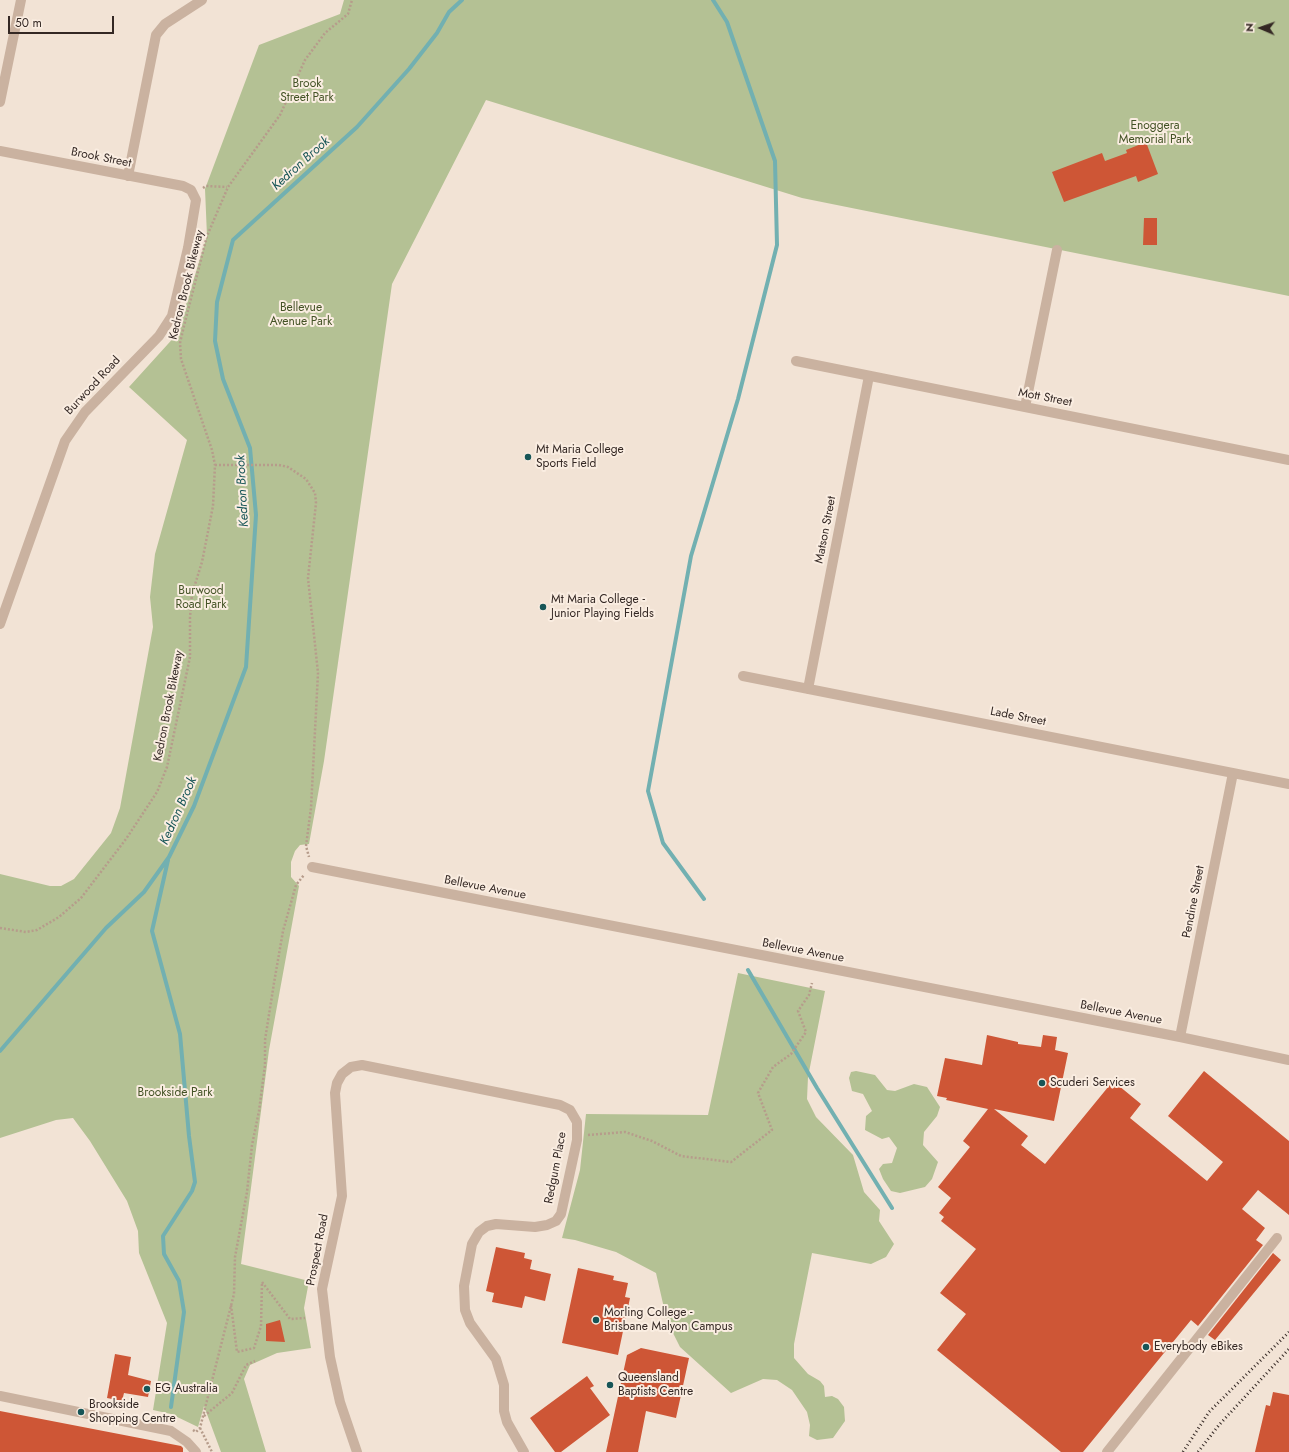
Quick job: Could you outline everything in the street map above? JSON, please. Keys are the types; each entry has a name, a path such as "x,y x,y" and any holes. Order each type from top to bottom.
{"street":[{"path":"0,102 21,0"},
{"path":"128,176 156,35 165,24 202,0"},
{"name":"Brook Street","path":"0,151 183,186 191,190 195,195"},
{"name":"Burwood Road","path":"0,624 65,441 75,424 85,412 159,336 172,316 190,241 195,213 195,195"},
{"path":"1025,407 1057,250"},
{"name":"Mott Street","path":"796,361 1289,460"},
{"name":"Matson Street","path":"808,689 869,376"},
{"name":"Lade Street","path":"743,676 1289,784"},
{"name":"Pendine Street","path":"1180,1037 1233,772"},
{"name":"Bellevue Avenue","path":"312,867 1180,1037 1289,1060"},
{"name":"Redgum Place","path":"342,1074 351,1067 362,1066 560,1105 570,1110 577,1122 577,1140 561,1214 556,1221 547,1225 535,1227 496,1224 488,1226 479,1232 472,1244 464,1286 465,1310 470,1323 496,1359 504,1385 504,1411 507,1422 524,1452"},
{"name":"Prospect Road","path":"342,1074 335,1093 342,1196 322,1289 330,1357 340,1402 357,1452"},
{"path":"1107,1452 1277,1238"},
{"path":"0,1396 171,1431 187,1442 196,1452"}],"path":[{"name":"Kedron Brook Bikeway","path":"0,928 15,931 37,930 59,917 85,892 126,839 157,792 167,767 187,676 190,657 190,617 192,594 202,562 213,506 216,465 181,359 180,343 207,236 228,187 280,115 305,60 325,33 348,14 352,0"},
{"path":"195,195 206,186 228,187"},
{"path":"196,1432 200,1428 234,1294 235,1257 247,1192 252,1145 259,1111 264,1075 265,1040 283,931 296,885 312,867 306,846 311,808 318,673 308,578 316,503 315,493 306,479 294,470 278,465 216,465"},
{"path":"577,1140 586,1136 625,1132 652,1141 681,1156 731,1162 772,1130 758,1093 773,1067 791,1054 806,1032 798,1011 809,995 812,983"},
{"path":"231,1303 237,1352 254,1348 261,1326 262,1282 290,1319 305,1318"},
{"path":"203,1416 225,1401 232,1393 246,1365 255,1360"},
{"path":"200,1428 212,1452"}],"green space":[{"path":"344,0 1289,0 1289,296 802,198 486,100 392,284 324,761 309,844 300,845 295,851 291,862 291,877 299,886 269,1050 241,1264 309,1281 304,1308 311,1348 277,1353 250,1365 244,1379 266,1452 221,1452 204,1406 198,1427 171,1414 153,1410 167,1323 139,1253 138,1231 127,1201 90,1141 73,1118 56,1120 0,1138 0,874 50,886 61,886 74,879 111,833 120,808 153,627 150,597 155,554 187,440 129,387 177,334 207,236 205,189 259,45 340,14"},
{"path":"738,973 825,991 808,1077 807,1099 816,1117 853,1155 864,1192 880,1210 879,1221 894,1244 886,1257 871,1264 812,1253 794,1344 794,1358 808,1374 820,1381 824,1386 825,1397 832,1396 838,1399 844,1407 845,1421 833,1438 817,1440 809,1436 810,1425 807,1412 792,1390 777,1380 763,1379 731,1393 680,1347 667,1321 656,1273 616,1252 575,1240 562,1238 580,1170 586,1114 708,1115"},
{"path":"856,1071 875,1075 887,1090 895,1091 914,1084 927,1087 940,1107 937,1116 924,1132 923,1145 938,1162 932,1179 925,1187 900,1193 891,1191 883,1179 879,1169 883,1164 892,1163 897,1148 889,1137 882,1139 865,1130 866,1116 872,1111 863,1094 852,1091 849,1078 851,1072"}],"building":[{"path":"1146,142 1158,174 1138,182 1136,176 1064,202 1052,172 1102,153 1105,161 1127,153 1126,150"},
{"path":"1144,218 1157,218 1157,245 1143,245"},
{"path":"987,1035 1018,1042 1018,1044 1041,1047 1043,1035 1057,1037 1055,1050 1068,1053 1054,1121 994,1109 1028,1136 1021,1145 1045,1164 1113,1081 1141,1104 1130,1118 1207,1181 1223,1162 1168,1116 1204,1071 1289,1141 1289,1215 1258,1190 1242,1209 1265,1228 1256,1240 1263,1245 1198,1326 1191,1320 1083,1452 1061,1452 937,1350 966,1314 940,1293 976,1249 941,1221 944,1217 939,1213 951,1198 938,1187 970,1147 963,1141 988,1109 946,1100 947,1098 937,1096 945,1058 982,1065"},
{"path":"496,1247 525,1253 524,1258 532,1260 530,1269 551,1274 545,1301 525,1296 522,1308 492,1302 494,1293 486,1291"},
{"path":"1273,1253 1281,1260 1215,1340 1208,1335"},
{"name":"Morling College - Brisbane Malyon Campus","path":"578,1268 614,1276 613,1280 628,1283 625,1297 630,1298 618,1355 562,1343"},
{"path":"280,1320 285,1342 266,1341 266,1324"},
{"path":"641,1348 689,1358 676,1418 646,1411 638,1452 606,1452 627,1355"},
{"path":"115,1354 131,1357 128,1375 151,1381 148,1397 124,1393 122,1401 107,1398"},
{"path":"587,1376 594,1386 590,1388 610,1415 561,1452 555,1452 530,1418"},
{"path":"1273,1392 1289,1395 1289,1452 1255,1452 1266,1405 1270,1406"},
{"path":"0,1411 181,1446 183,1448 183,1452 0,1452"}],"waterway":[{"name":"Kedron Brook","path":"0,1051 106,928 144,892 169,857 194,806 246,667 256,515 250,448 223,379 215,341 217,302 233,240 357,127 409,69 437,33 449,12 462,0"},
{"path":"704,899 663,843 648,791 691,556 738,399 777,245 775,161 727,22 713,0"},
{"path":"168,860 152,931 180,1034 189,1136 195,1182 192,1191 163,1236 164,1254 179,1281 184,1312 171,1407"},
{"path":"748,970 817,1088 892,1208"}],"railway":[{"path":"1183,1452 1209,1412 1289,1332"},
{"path":"1198,1452 1219,1425 1289,1349"}],"place":[{"name":"Mt Maria College Sports Field","path":"528,457"},
{"name":"Mt Maria College - Junior Playing Fields","path":"543,607"},
{"name":"Scuderi Services","path":"1042,1083"},
{"name":"Morling College - Brisbane Malyon Campus","path":"596,1320"},
{"name":"Everybody eBikes","path":"1146,1347"},
{"name":"Queensland Baptists Centre","path":"610,1385"},
{"name":"EG Australia","path":"147,1389"},
{"name":"Brookside Shopping Centre","path":"81,1412"}],"park label":[{"name":"Brook Street Park","path":"307,91"},
{"name":"Enoggera Memorial Park","path":"1155,133"},
{"name":"Bellevue Avenue Park","path":"301,315"},
{"name":"Burwood Road Park","path":"201,598"},
{"name":"Brookside Park","path":"175,1093"}]}
